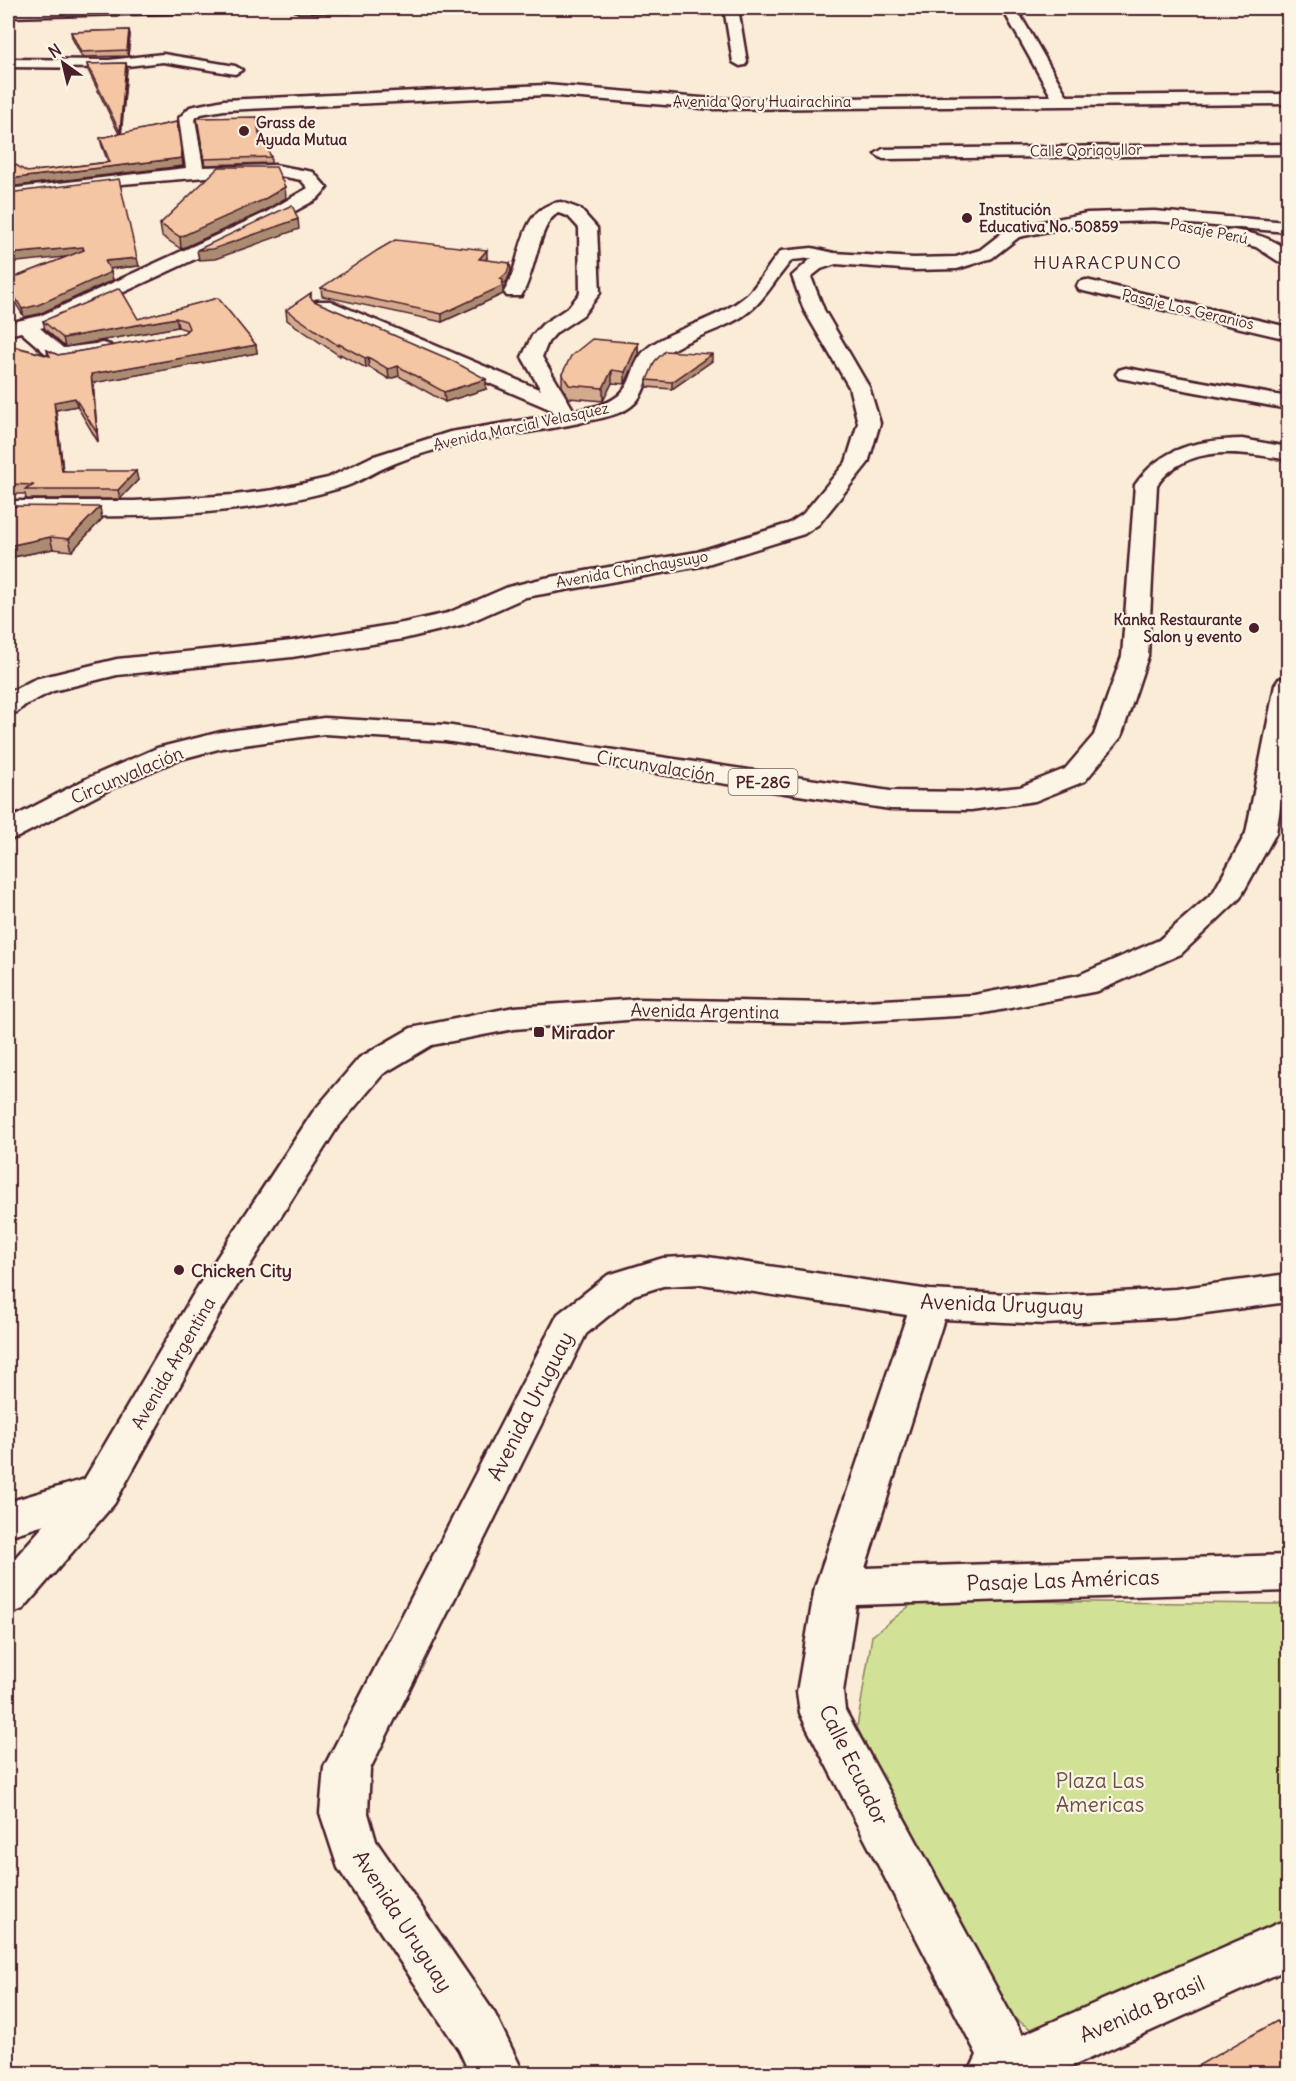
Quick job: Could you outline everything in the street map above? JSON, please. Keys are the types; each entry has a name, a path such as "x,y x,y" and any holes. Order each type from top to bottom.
{"main road":[{"path":"8,13 207,8"},
{"path":"299,8 351,8"},
{"path":"731,8 740,62"},
{"path":"1009,8 1061,100"},
{"path":"8,63 109,64 163,58 235,70"},
{"name":"Avenida Qory Huairachina","path":"195,172 187,118 196,110 224,105 546,90 692,103 1288,99"},
{"name":"Calle Qoriqoyllor","path":"884,154 1288,149"},
{"path":"8,194 237,169 297,172 315,179 318,189 260,222 46,321 17,328"},
{"path":"514,292 522,284 531,244 543,214 547,209 559,207 573,211 588,228 590,293 576,311 550,328 539,340 532,357 564,412"},
{"name":"Avenida Chinchaysuyo","path":"8,706 16,699 44,686 117,667 292,648 403,631 456,619 517,592 536,587 577,578 701,559 796,529 811,519 857,463 869,423 859,387 814,310 801,276 814,265 834,258 914,264 957,263 986,254 1013,233 1087,218 1125,216 1288,227"},
{"name":"Pasaje Perú","path":"1125,216 1243,237 1282,253 1288,259"},
{"name":"Avenida Marcial Velasquez","path":"8,508 135,508 234,502 274,497 335,483 379,462 448,440 564,412 618,405 631,396 642,368 654,352 732,315 749,303 787,255 812,253 834,258"},
{"name":"Pasaje Los Geranios","path":"1086,286 1288,333"},
{"path":"323,305 564,412"},
{"path":"17,328 59,355 72,355 125,345"},
{"path":"1126,374 1288,403"},
{"name":"Circunvalación","path":"8,831 98,784 167,754 221,740 324,726 445,733 890,800 971,801 1025,795 1075,775 1107,737 1135,656 1146,485 1156,471 1185,455 1229,446 1268,449 1288,454"},
{"name":"Avenida Argentina","path":"8,1596 99,1492 210,1298 325,1120 370,1066 423,1036 514,1018 639,1009 829,1013 974,1005 1087,984 1170,947 1225,898 1261,833 1288,685"},
{"name":"Avenida Uruguay","path":"498,2073 477,2032 355,1852 344,1813 347,1767 572,1324 621,1285 663,1272 701,1270 930,1304 1045,1310 1175,1303 1288,1288"},
{"name":"Calle Ecuador","path":"930,1304 837,1587 820,1692 824,1713 1003,2070"},
{"path":"8,1519 99,1492"},
{"name":"Pasaje Las Américas","path":"837,1587 1288,1573"},
{"name":"Avenida Brasil","path":"1003,2070 1288,1944"}],"green space":[{"name":"Plaza Las Americas","path":"917,1600 1288,1604 1288,1936 1050,2041 994,2006 857,1727 872,1636"}],"building":[{"path":"129,30 127,50 81,52 71,32"},
{"path":"126,63 120,132 87,64"},
{"path":"257,117 259,134 260,132 271,157 204,159 197,118"},
{"path":"177,122 182,158 8,179 8,160 27,172 110,162 100,138"},
{"path":"219,167 276,167 285,187 263,200 180,237 160,224"},
{"path":"119,179 137,258 105,261 111,272 38,305 22,309 8,285 8,280 84,250 83,247 8,254 8,193"},
{"path":"292,205 298,219 213,249 197,250"},
{"path":"395,240 487,250 479,259 510,263 507,273 500,279 503,280 502,286 442,314 321,288"},
{"path":"120,288 138,319 218,298 256,345 91,374 97,433 75,398 54,402 62,471 136,471 118,490 24,490 34,485 8,484 8,345 50,356 47,350 58,355 184,333 189,328 186,321 176,318 63,338 43,321"},
{"path":"311,293 310,297 314,301 449,359 486,379 444,392 398,366 388,369 368,357 365,358 339,344 339,346 286,310"},
{"path":"592,339 638,343 625,372 612,370 603,388 569,385 562,374 571,356"},
{"path":"665,351 712,354 672,382 647,380 655,361"},
{"path":"8,506 100,507 69,539 50,537 8,546"},
{"path":"1277,2021 1288,2037 1288,2073 1185,2073"}],"place":[{"name":"Grass de Ayuda Mutua","path":"244,131"},
{"name":"Institución Educativa No. 50859","path":"967,218"},
{"name":"Kanka Restaurante Salon y evento","path":"1254,628"},
{"name":"Mirador","path":"539,1032"},
{"name":"Chicken City","path":"179,1270"}],"district":[{"name":"HUARACPUNCO","path":"1108,262"}]}
